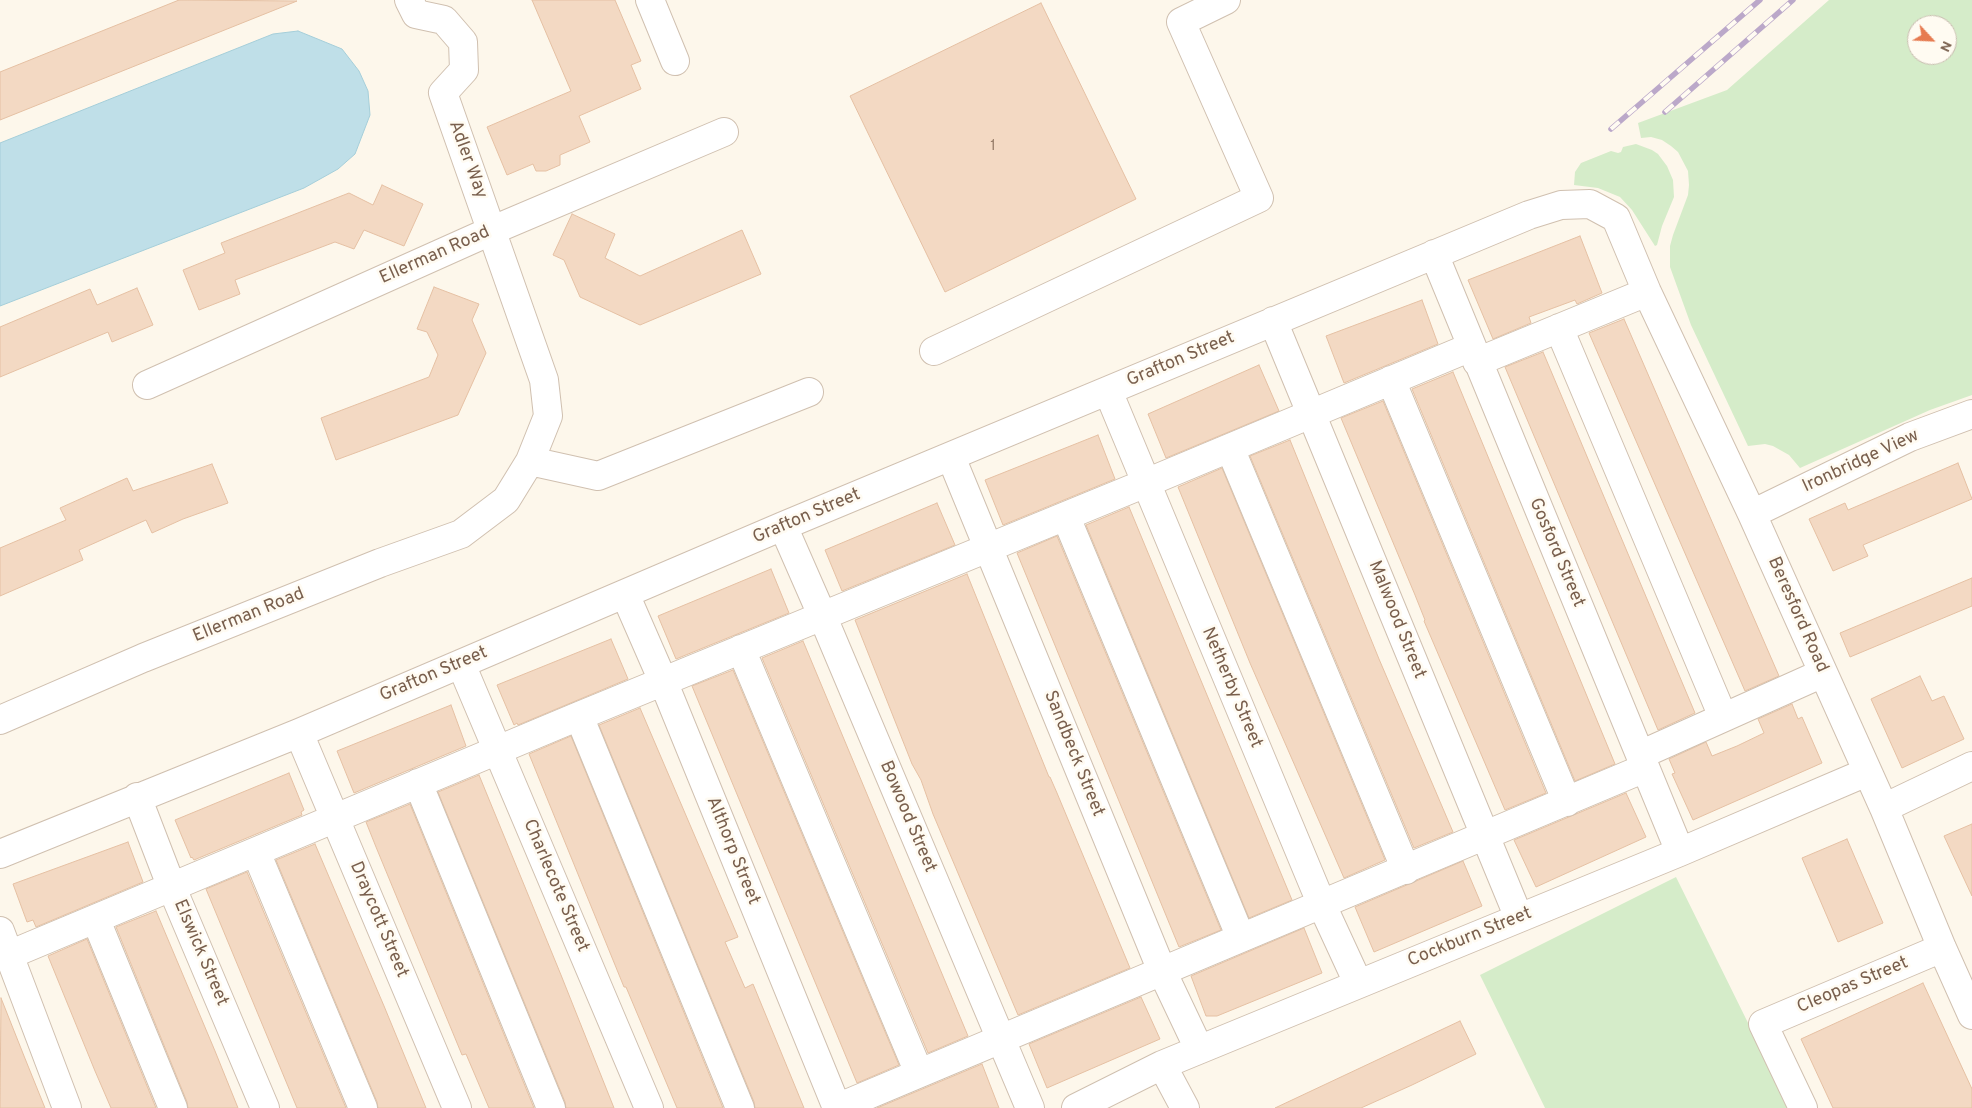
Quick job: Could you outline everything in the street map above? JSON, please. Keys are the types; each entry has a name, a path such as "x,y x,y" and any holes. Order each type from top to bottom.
{"street":[{"name":"Adler Way","path":"409,0 416,14 444,20 463,42 464,70 443,93 544,380"},
{"path":"650,0 675,60"},
{"path":"934,351 1258,198 1181,22 1226,0"},
{"name":"Ellerman Road","path":"147,384 492,230 724,132"},
{"name":"Grafton Street","path":"0,854 298,733 783,526 1529,215 1561,205 1590,204 1616,218"},
{"name":"Beresford Road","path":"1616,218 1647,292 1752,514 1884,808 1972,1015"},
{"name":"Gosford Street","path":"1434,254 1680,852"},
{"path":"67,1108 6,958 497,750 989,548 1391,380 1559,328 1647,292"},
{"name":"Malwood Street","path":"1273,321 1520,918"},
{"path":"1559,328 1723,717"},
{"name":"Ellerman Road","path":"0,720 161,650 380,563 461,534 506,500 530,461 548,416 544,380"},
{"path":"1391,380 1567,802"},
{"name":"Netherby Street","path":"1108,391 1322,905 1358,983"},
{"path":"530,461 598,476 809,392"},
{"name":"Ironbridge View","path":"1752,514 1910,437 1972,414"},
{"path":"1230,448 1406,870"},
{"name":"Sandbeck Street","path":"951,457 1162,971 1200,1049"},
{"path":"1066,516 1241,938"},
{"name":"Bowood Street","path":"783,526 1030,1108"},
{"name":"Althorp Street","path":"625,594 663,681 837,1108"},
{"path":"740,649 919,1073"},
{"name":"Charlecote Street","path":"461,664 649,1108"},
{"path":"837,1108 1000,1038 1567,802 1723,717 1822,673"},
{"path":"579,716 740,1108"},
{"name":"Draycott Street","path":"298,733 336,818 457,1108"},
{"path":"1884,808 1972,766"},
{"name":"Cockburn Street","path":"1076,1108 1162,1065 1680,852 1867,772"},
{"path":"418,783 551,1108"},
{"name":"Elswick Street","path":"137,797 172,888 265,1108"},
{"path":"256,852 363,1108"},
{"path":"96,920 173,1108"},
{"name":"Cleopas Street","path":"1803,1108 1763,1024 1942,948"},
{"path":"1162,1065 1186,1108"}],"green space":[{"path":"1829,0 1972,0 1972,395 1930,410 1800,468 1789,455 1773,446 1765,444 1748,446 1691,325 1670,267 1670,246 1688,195 1688,171 1678,152 1671,146 1662,140 1651,137 1641,138 1638,123 1727,90"},
{"path":"1636,144 1658,154 1667,166 1673,180 1674,197 1662,226 1657,245 1655,246 1632,210 1620,197 1598,188 1574,185 1575,172 1581,163 1611,151 1621,152 1623,147"},
{"path":"1676,877 1790,1108 1545,1108 1480,975"}],"water":[{"path":"298,31 342,49 359,71 368,91 370,115 355,154 338,169 304,188 0,306 0,143 273,34"}],"building":[{"path":"179,0 297,1 0,120 0,72"},
{"path":"532,0 615,0 641,61 631,65 641,89 579,116 590,142 560,155 560,165 546,171 536,171 533,164 507,175 487,127 571,91"},
{"path":"1041,3 1136,199 945,292 850,96"},
{"path":"382,185 423,204 404,246 364,230 354,249 335,242 235,280 240,294 199,310 183,270 225,253 221,243 349,193 373,205"},
{"path":"572,214 615,234 605,258 640,276 742,230 761,274 640,325 580,297 564,260 553,255"},
{"path":"1580,236 1602,293 1577,304 1575,300 1529,317 1531,323 1493,339 1468,280"},
{"path":"434,287 479,304 472,320 486,353 458,415 336,460 321,418 429,377 438,355 427,332 417,329"},
{"path":"137,288 153,325 112,342 108,332 0,377 0,327 90,289 97,305"},
{"path":"1422,300 1438,344 1344,383 1326,336"},
{"path":"1624,319 1779,676 1745,691 1589,333"},
{"path":"1543,352 1695,713 1658,730 1505,367"},
{"path":"1259,365 1279,411 1166,458 1148,414"},
{"path":"1453,372 1615,764 1575,781 1412,389"},
{"path":"1383,401 1546,793 1505,810 1424,621 1415,595 1341,418"},
{"path":"1098,435 1115,479 1003,525 985,480"},
{"path":"1290,440 1379,659 1453,832 1414,848 1250,456"},
{"path":"1958,463 1972,499 1863,545 1868,556 1833,571 1809,519 1845,503 1848,510"},
{"path":"212,464 228,503 183,519 152,533 146,520 79,550 83,560 0,596 0,548 66,520 60,508 127,478 133,491"},
{"path":"1222,468 1385,860 1344,878 1250,663 1178,487"},
{"path":"937,503 955,545 842,591 825,550"},
{"path":"1129,507 1292,900 1249,918 1086,525"},
{"path":"1057,536 1221,930 1179,947 1017,553"},
{"path":"771,569 789,613 676,659 658,616"},
{"path":"967,574 1049,777 1130,968 1018,1015 933,814 921,780 912,764 855,620"},
{"path":"1972,578 1972,606 1850,657 1840,633"},
{"path":"611,639 628,679 514,725 497,685"},
{"path":"803,641 968,1036 928,1053 762,658"},
{"path":"733,670 899,1065 857,1083 692,686"},
{"path":"1920,676 1932,701 1944,696 1964,739 1902,768 1871,699"},
{"path":"1792,704 1798,719 1802,717 1822,763 1693,820 1672,774 1675,773 1669,759 1706,742 1712,756 1737,746 1764,733 1758,719"},
{"path":"451,705 466,746 354,793 337,751"},
{"path":"640,708 738,937 725,942 745,988 753,984 804,1108 755,1108 599,725"},
{"path":"571,736 723,1108 677,1108 626,987 624,987 529,754"},
{"path":"289,773 304,810 301,812 302,815 194,860 191,858 175,820"},
{"path":"479,775 614,1108 566,1108 438,792"},
{"path":"1626,793 1646,837 1536,887 1514,840"},
{"path":"410,804 534,1108 489,1108 466,1054 462,1055 376,847 366,822"},
{"path":"1972,824 1972,896 1944,836"},
{"path":"1847,839 1883,923 1838,942 1802,858"},
{"path":"128,842 143,882 36,927 33,920 27,922 13,884"},
{"path":"315,844 426,1108 378,1108 276,860"},
{"path":"1463,861 1482,906 1374,952 1355,907"},
{"path":"247,872 346,1108 297,1108 206,889"},
{"path":"156,911 238,1108 188,1108 116,927"},
{"path":"1304,928 1322,973 1217,1016 1206,1016 1191,976"},
{"path":"87,939 156,1108 111,1108 48,956"},
{"path":"1923,983 1972,1089 1972,1108 1833,1108 1801,1039"},
{"path":"1141,997 1160,1039 1047,1088 1029,1044"},
{"path":"1,998 24,1056 45,1108 0,1108"},
{"path":"1460,1021 1476,1054 1412,1085 1361,1108 1275,1108"},
{"path":"982,1064 999,1108 877,1108"}],"railway":[{"path":"1611,129 1760,0"},
{"path":"1665,112 1793,0"}]}
